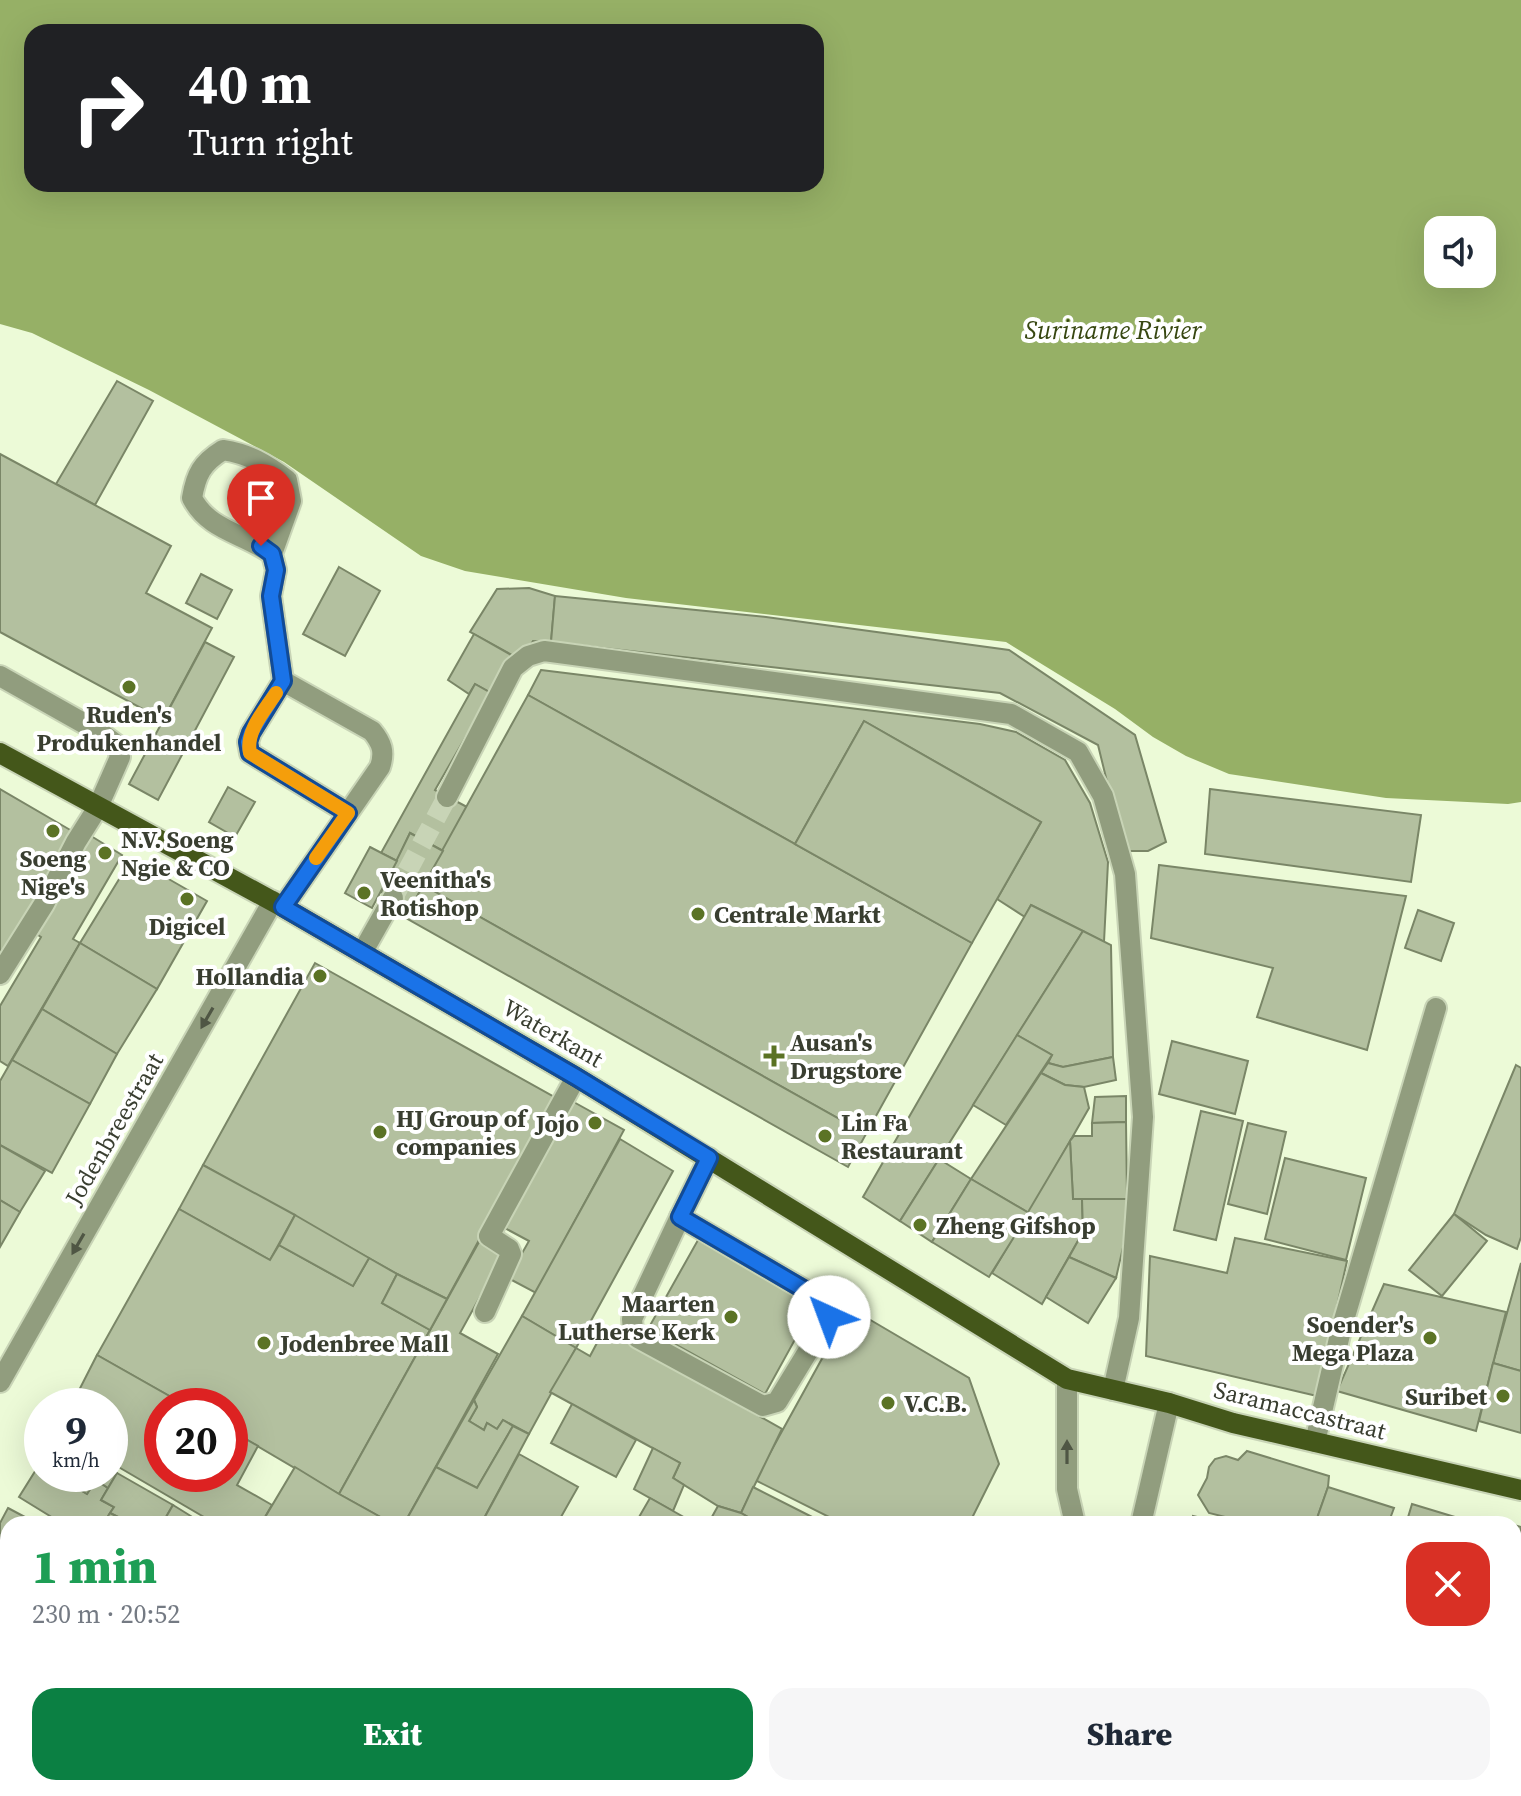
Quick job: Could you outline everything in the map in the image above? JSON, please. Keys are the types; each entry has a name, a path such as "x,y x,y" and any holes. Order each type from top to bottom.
{"main road":[{"name":"Waterkant","path":"0,753 278,904 576,1077 1067,1379"},
{"name":"Saramaccastraat","path":"1067,1379 1169,1403 1233,1423 1521,1490"}],"street":[{"path":"272,554 209,521 200,514 192,498 199,470 207,460 223,450 244,453 266,463 287,480 291,501 272,554 276,570 271,596 283,681 251,733 248,742 250,753 348,813"},
{"path":"447,797 513,668 528,656 544,651 1011,714 1078,752 1103,796 1125,874 1143,1117 1129,1318 1113,1390"},
{"path":"0,676 101,733 117,745 120,757 98,807 44,904 0,974"},
{"name":"Jodenbreestraat","path":"0,1382 278,904 380,767 384,754 380,741 372,731 283,681"},
{"path":"362,953 393,898"},
{"path":"1315,1442 1341,1330 1436,1008"},
{"path":"485,1312 511,1254 509,1249 489,1236 576,1077"},
{"path":"680,1217 822,1300 828,1308 829,1317 777,1402 770,1406 763,1406 638,1338 633,1330 632,1319 680,1217 709,1158"},
{"path":"1067,1379 1067,1489 1073,1516"},
{"path":"1139,1516 1169,1403"}],"water":[{"name":"Suriname Rivier","path":"0,0 1521,0 1521,802 1386,798 1229,774 1186,756 1153,737 1115,709 1006,642 626,598 465,571 421,556 284,462 149,390 32,333 0,324"}],"building":[{"path":"117,381 153,401 95,505 56,484"},
{"path":"0,454 171,546 146,593 212,628 163,720 0,632"},
{"path":"339,567 380,591 345,656 303,634"},
{"path":"201,574 232,590 217,619 186,603"},
{"path":"529,588 555,596 551,642 533,641 521,660 470,632 497,589"},
{"path":"555,596 766,617 1009,650 1135,735 1166,842 1148,851 1124,851 1098,745 1000,693 551,642"},
{"path":"474,634 511,655 491,693 475,684 469,694 448,680"},
{"path":"205,642 234,657 158,800 129,784"},
{"path":"541,670 980,724 1016,732 1065,760 1090,803 1108,862 1104,942 1031,905 1025,917 997,899 1041,822 864,721 795,844 528,695"},
{"path":"475,684 491,693 435,790 467,807 443,851 410,833 397,861 381,853"},
{"name":"Centrale Markt","path":"528,695 972,943 866,1134 423,885"},
{"path":"864,721 1041,822 972,943 795,844"},
{"path":"228,787 255,802 235,837 209,822"},
{"path":"0,789 72,831 39,889 47,893 0,959"},
{"path":"1210,789 1421,815 1411,882 1205,854"},
{"path":"410,833 443,851 411,907 381,892"},
{"path":"91,836 122,855 73,939 80,943 8,1066 0,1061 0,1006 41,937 35,933"},
{"path":"370,847 397,861 372,908 345,893"},
{"path":"132,858 207,901 157,989 80,943"},
{"path":"1159,865 1406,896 1367,1050 1257,1017 1273,968 1151,938"},
{"path":"423,885 866,1134 848,1167 406,918"},
{"path":"1031,905 1083,931 900,1221 863,1197"},
{"path":"1418,910 1454,923 1441,961 1405,948"},
{"path":"1083,931 1111,945 1113,1057 1063,1067 1048,1063 1052,1055 1017,1035"},
{"path":"80,943 157,989 117,1054 42,1009"},
{"name":"HJ Group of companies","path":"315,963 556,1098 447,1299 203,1165"},
{"path":"42,1009 117,1054 90,1104 12,1060"},
{"path":"1017,1035 1052,1055 1006,1125 973,1105"},
{"path":"1172,1041 1248,1061 1235,1114 1159,1094"},
{"path":"1113,1057 1116,1080 1084,1087 1065,1085 1041,1073 1048,1063 1063,1067"},
{"path":"12,1060 90,1104 52,1173 0,1145 0,1081"},
{"path":"1516,1065 1521,1068 1521,1237 1517,1249 1486,1235 1454,1214"},
{"path":"1041,1073 1065,1085 1084,1087 1089,1108 1029,1213 971,1179"},
{"path":"1126,1096 1126,1122 1092,1123 1095,1097"},
{"path":"570,1100 624,1130 536,1293 508,1278 529,1241 501,1226"},
{"path":"1201,1111 1243,1121 1216,1240 1174,1230"},
{"path":"1126,1122 1127,1199 1073,1199 1070,1141 1074,1136 1092,1136 1092,1123"},
{"path":"1248,1123 1286,1132 1267,1214 1228,1204"},
{"path":"620,1139 673,1171 576,1348 522,1316"},
{"path":"1070,1141 1073,1199 1082,1199 1083,1232 1042,1304 992,1273"},
{"path":"0,1145 45,1171 20,1212 0,1200"},
{"path":"1285,1158 1366,1178 1346,1260 1265,1239"},
{"path":"939,1159 971,1179 932,1242 900,1221"},
{"path":"203,1165 295,1215 270,1260 179,1209"},
{"path":"971,1179 1029,1213 989,1277 932,1242"},
{"path":"1082,1199 1127,1199 1127,1230 1116,1278 1069,1257 1083,1232"},
{"path":"0,1200 20,1212 0,1247"},
{"name":"Jodenbree Mall","path":"179,1209 270,1260 279,1245 353,1286 369,1258 397,1274 382,1303 430,1330 339,1494 248,1441 248,1388 155,1388 97,1355"},
{"path":"1454,1214 1487,1241 1442,1296 1409,1270"},
{"path":"295,1215 369,1258 353,1286 279,1245"},
{"path":"1235,1238 1347,1261 1317,1396 1146,1356 1150,1256 1227,1273"},
{"name":"Maarten Lutherse Kerk","path":"698,1240 814,1305 765,1394 648,1329"},
{"path":"479,1242 503,1255 460,1333 498,1354 408,1516 379,1516 339,1494"},
{"path":"1069,1257 1116,1278 1088,1323 1046,1297"},
{"path":"1521,1263 1521,1371 1493,1363"},
{"path":"397,1274 447,1299 430,1330 382,1303"},
{"name":"Soender's Mega Plaza","path":"1384,1284 1506,1312 1476,1431 1337,1391"},
{"name":"V.C.B.","path":"850,1308 969,1378 999,1464 973,1516 827,1516 755,1480"},
{"path":"522,1316 576,1348 529,1434 503,1420 497,1429 487,1423 484,1430 469,1421 477,1407 474,1400"},
{"path":"605,1328 782,1429 741,1513 718,1506 673,1478 680,1463 550,1392 576,1348 590,1356"},
{"path":"97,1355 155,1388 144,1388 144,1482 128,1473 128,1388 80,1388"},
{"name":"Suribet","path":"1493,1363 1521,1371 1521,1433 1479,1421"},
{"path":"474,1400 477,1407 469,1421 484,1430 487,1423 497,1429 503,1420 513,1426 477,1488 436,1467"},
{"path":"572,1404 636,1440 616,1477 551,1443"},
{"path":"513,1426 529,1434 485,1516 408,1516 436,1467 477,1488"},
{"path":"248,1440 258,1446 248,1465"},
{"path":"653,1448 680,1463 673,1478 684,1485 673,1511 634,1489"},
{"path":"1247,1451 1329,1476 1318,1516 1221,1516 1209,1513 1198,1495 1209,1467 1215,1459 1226,1456 1238,1460"},
{"path":"519,1454 578,1487 562,1516 485,1516"},
{"path":"295,1467 379,1516 266,1516"},
{"path":"128,1479 144,1488 144,1492 150,1492 173,1505 167,1516 116,1516 110,1513 114,1507 101,1500 106,1492 128,1492"},
{"path":"753,1487 810,1516 746,1516 741,1513"},
{"path":"1328,1487 1394,1508 1391,1516 1318,1516"},
{"path":"24,1489 24,1492 106,1492 101,1500 114,1507 108,1516 50,1516 19,1497"},
{"path":"248,1491 272,1505 266,1516 202,1516 161,1492"},
{"path":"650,1498 682,1516 640,1516"},
{"path":"1412,1504 1452,1516 1408,1516"},
{"path":"173,1505 191,1516 167,1516"},
{"path":"718,1506 746,1516 712,1516"},
{"path":"8,1508 23,1516 4,1516"}],"tunnel":[{"path":"393,898 447,797"}],"slow traffic":[{"path":"276,693 251,733 248,742 250,753 348,813 316,858"}],"place":[{"name":"Ruden's Produkenhandel","path":"129,687"},
{"name":"Soeng Nige's","path":"53,831"},
{"name":"N.V. Soeng Ngie & CO","path":"105,853"},
{"name":"Veenitha's Rotishop","path":"364,893"},
{"name":"Digicel","path":"187,899"},
{"name":"Centrale Markt","path":"698,914"},
{"name":"Hollandia","path":"320,976"},
{"name":"Ausan's Drugstore","path":"774,1056"},
{"name":"Jojo","path":"595,1123"},
{"name":"HJ Group of companies","path":"380,1132"},
{"name":"Lin Fa Restaurant","path":"825,1136"},
{"name":"Zheng Gifshop","path":"920,1225"},
{"name":"Maarten Lutherse Kerk","path":"731,1317"},
{"name":"Soender's Mega Plaza","path":"1430,1338"},
{"name":"Jodenbree Mall","path":"264,1343"},
{"name":"Suribet","path":"1503,1396"},
{"name":"V.C.B.","path":"888,1403"}],"route":[{"path":"261,546 272,554 276,570 271,596 283,681 251,733 248,742 250,753 348,813 283,907 709,1158 680,1217 822,1300 828,1308 829,1317"}]}
